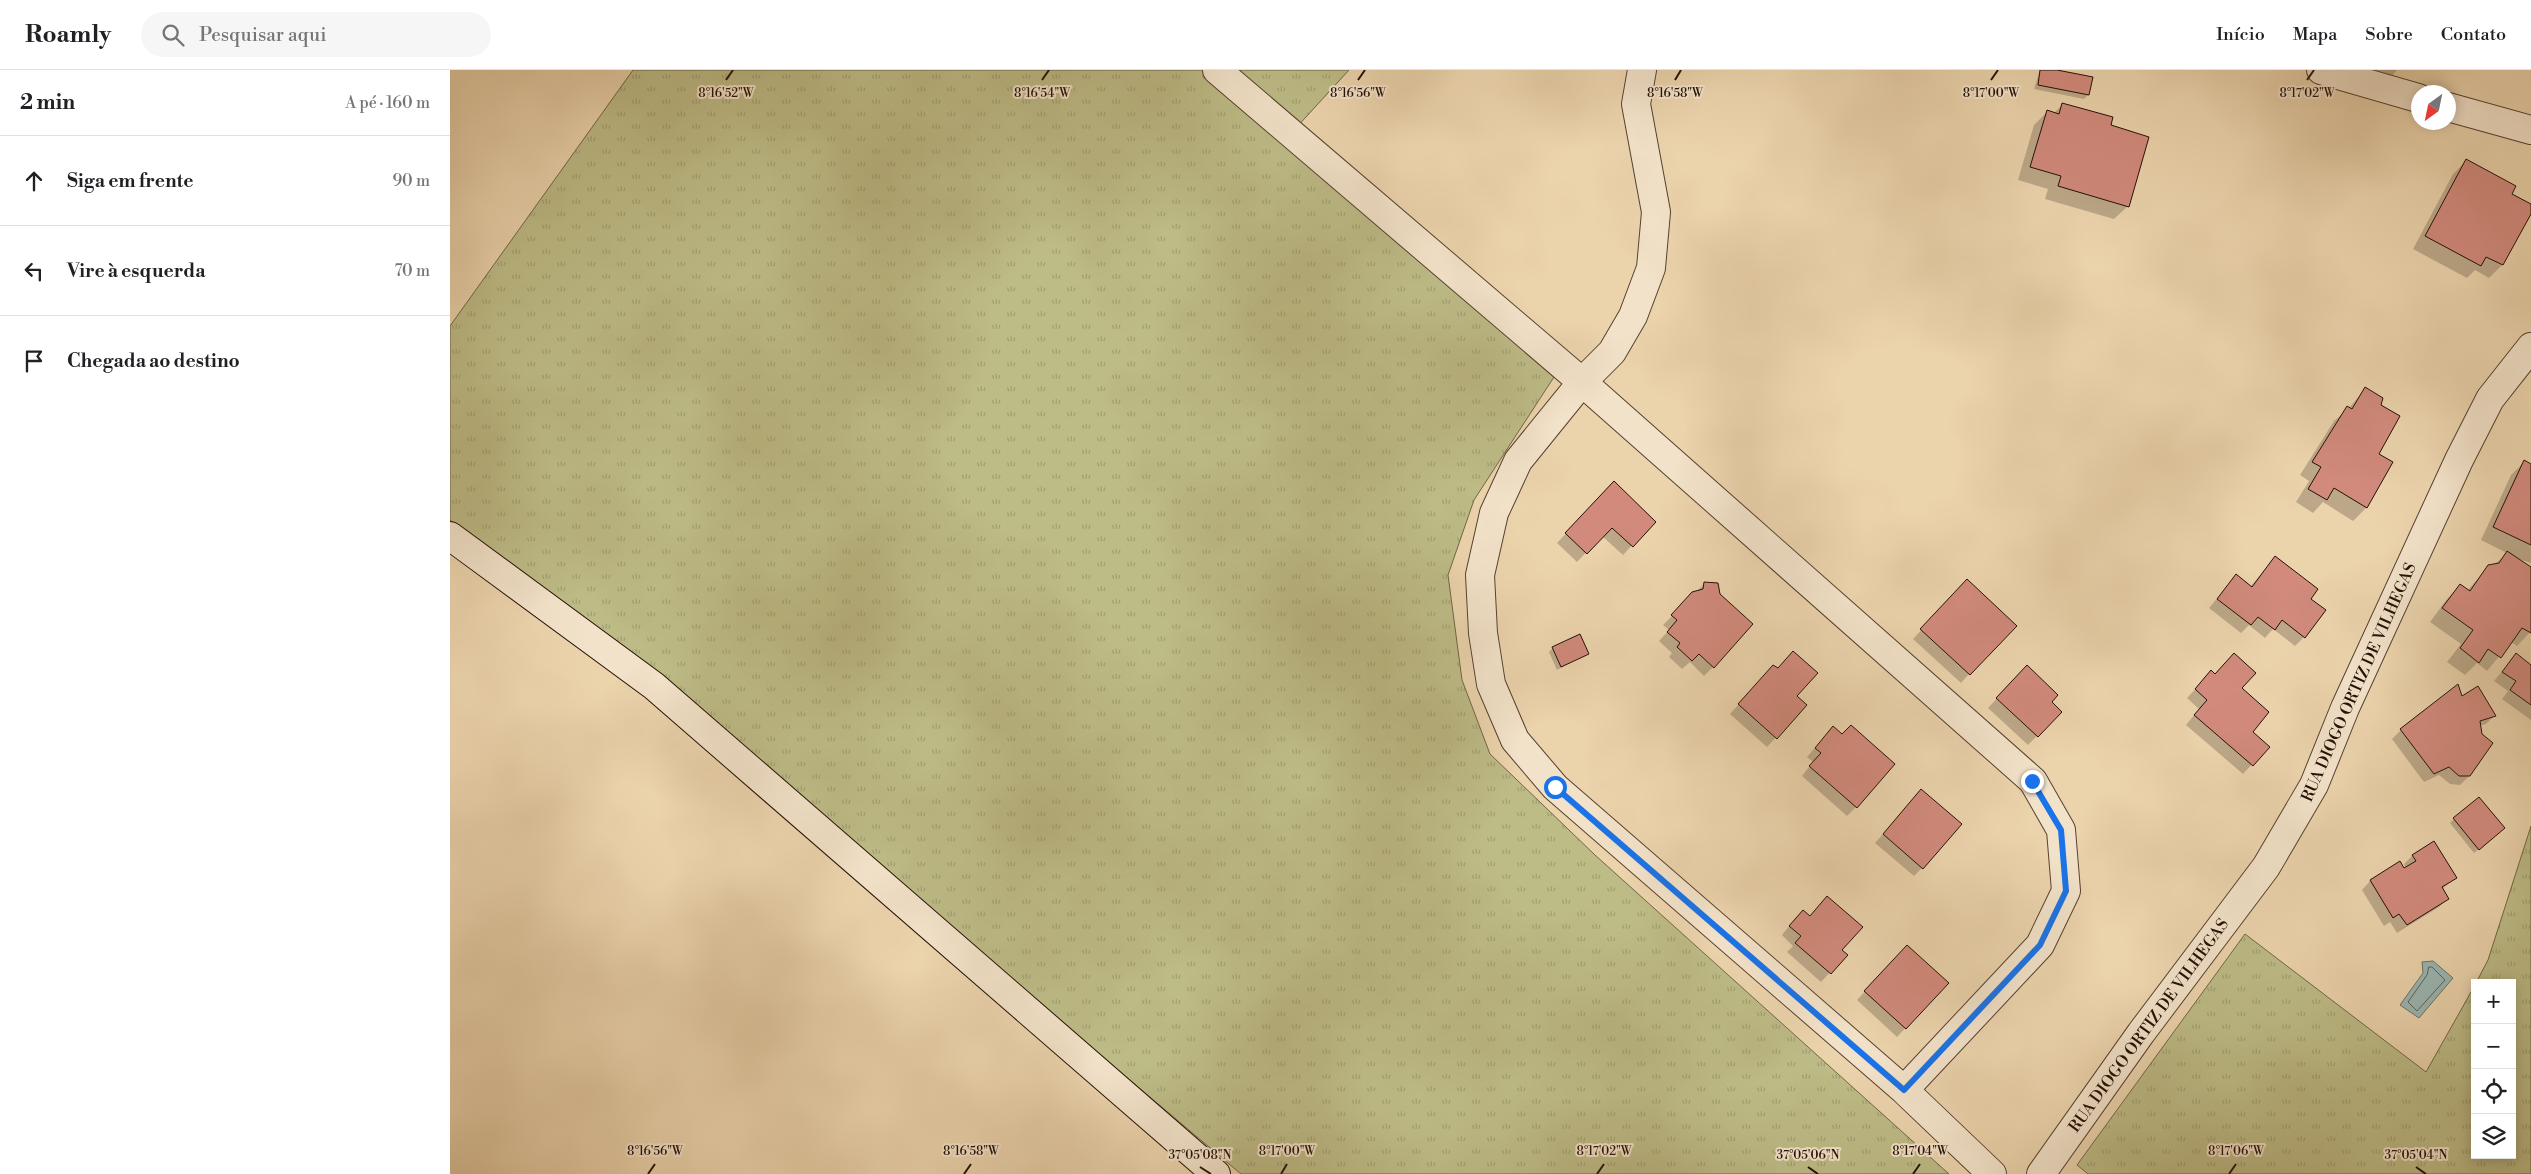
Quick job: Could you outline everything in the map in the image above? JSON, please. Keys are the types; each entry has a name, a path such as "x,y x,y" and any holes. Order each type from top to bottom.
{"street":[{"path":"1218,70 1582,382 2032,781 2061,830 2066,891 2040,945 1904,1090"},
{"path":"1642,70 1636,104 1656,212 1651,268 1633,316 1612,352 1582,382 1518,461 1494,513 1480,575 1483,633 1491,684 1515,740 1555,787 1904,1090 1992,1174"},
{"path":"2321,70 2411,96"},
{"path":"2456,109 2531,130"},
{"name":"RUA DIOGO ORTIZ DE VILHEGAS","path":"2041,1174 2217,929 2266,867 2314,785 2345,708 2459,460 2490,400 2531,347"},
{"path":"450,536 654,686 1216,1174"}],"green space":[{"path":"633,70 1349,70 1284,141 1554,377 1474,500 1448,575 1462,680 1490,754 1595,855 1949,1174 1241,1174 978,952 663,679 450,520 450,326"},
{"path":"2531,826 2531,1174 2088,1174 2077,1165 2245,934 2426,1072 2471,992 2471,1159 2516,1159 2516,979 2478,979 2488,960"}],"water":[{"path":"2433,961 2453,978 2419,1018 2400,1005 2423,973 2422,962"}],"building":[{"path":"2040,70 2057,70 2093,77 2089,95 2038,85"},
{"path":"2062,103 2113,117 2111,125 2149,137 2129,207 2058,186 2061,176 2030,167 2047,110 2059,114"},
{"path":"2466,159 2516,186 2512,194 2531,204 2531,214 2503,265 2486,257 2481,266 2425,236"},
{"path":"2365,387 2383,398 2381,405 2400,416 2379,454 2393,462 2367,508 2334,488 2327,500 2308,489 2321,467 2312,462 2347,406 2352,409"},
{"path":"2524,460 2531,464 2531,545 2493,527"},
{"path":"1614,481 1656,522 1633,547 1612,528 1587,554 1565,533"},
{"path":"2507,551 2531,567 2531,633 2522,628 2501,658 2488,649 2479,663 2460,648 2473,630 2442,608 2460,584 2470,591 2488,565 2499,563"},
{"path":"2275,556 2318,589 2311,599 2326,610 2305,638 2282,620 2275,630 2258,617 2251,625 2217,599 2236,574 2252,587"},
{"path":"1967,579 2017,626 1970,675 1920,629"},
{"path":"1704,582 1718,583 1720,594 1753,624 1714,668 1699,654 1692,661 1677,647 1680,643 1667,632 1677,620 1671,615 1692,592 1703,589"},
{"path":"1580,634 1589,654 1561,667 1552,647"},
{"path":"1793,651 1818,673 1797,696 1807,705 1777,739 1738,704 1773,665 1778,668"},
{"path":"2234,653 2256,673 2242,688 2269,712 2253,732 2270,747 2253,766 2194,715 2207,700 2195,689 2211,670 2215,674"},
{"path":"2516,653 2531,665 2531,705 2510,690 2516,681 2502,672"},
{"path":"2027,665 2058,695 2052,702 2062,712 2038,737 1996,698"},
{"path":"2458,684 2462,696 2478,686 2496,716 2480,721 2482,734 2493,743 2470,776 2459,776 2449,767 2434,774 2400,729"},
{"path":"1851,725 1895,764 1857,808 1809,766 1821,753 1815,748 1833,726 1842,734"},
{"path":"1921,789 1962,824 1923,869 1883,834"},
{"path":"2479,797 2505,828 2479,850 2453,818"},
{"path":"2434,841 2457,878 2442,887 2449,899 2407,925 2399,914 2393,918 2370,880 2400,861 2404,868 2416,861 2412,855"},
{"path":"1827,896 1863,927 1842,950 1848,955 1831,974 1795,943 1801,936 1789,926 1803,910 1810,916"},
{"path":"1907,945 1949,983 1906,1029 1864,991"}],"route":[{"path":"1555,787 1904,1090 2040,945 2066,891 2061,830 2032,781"}]}
